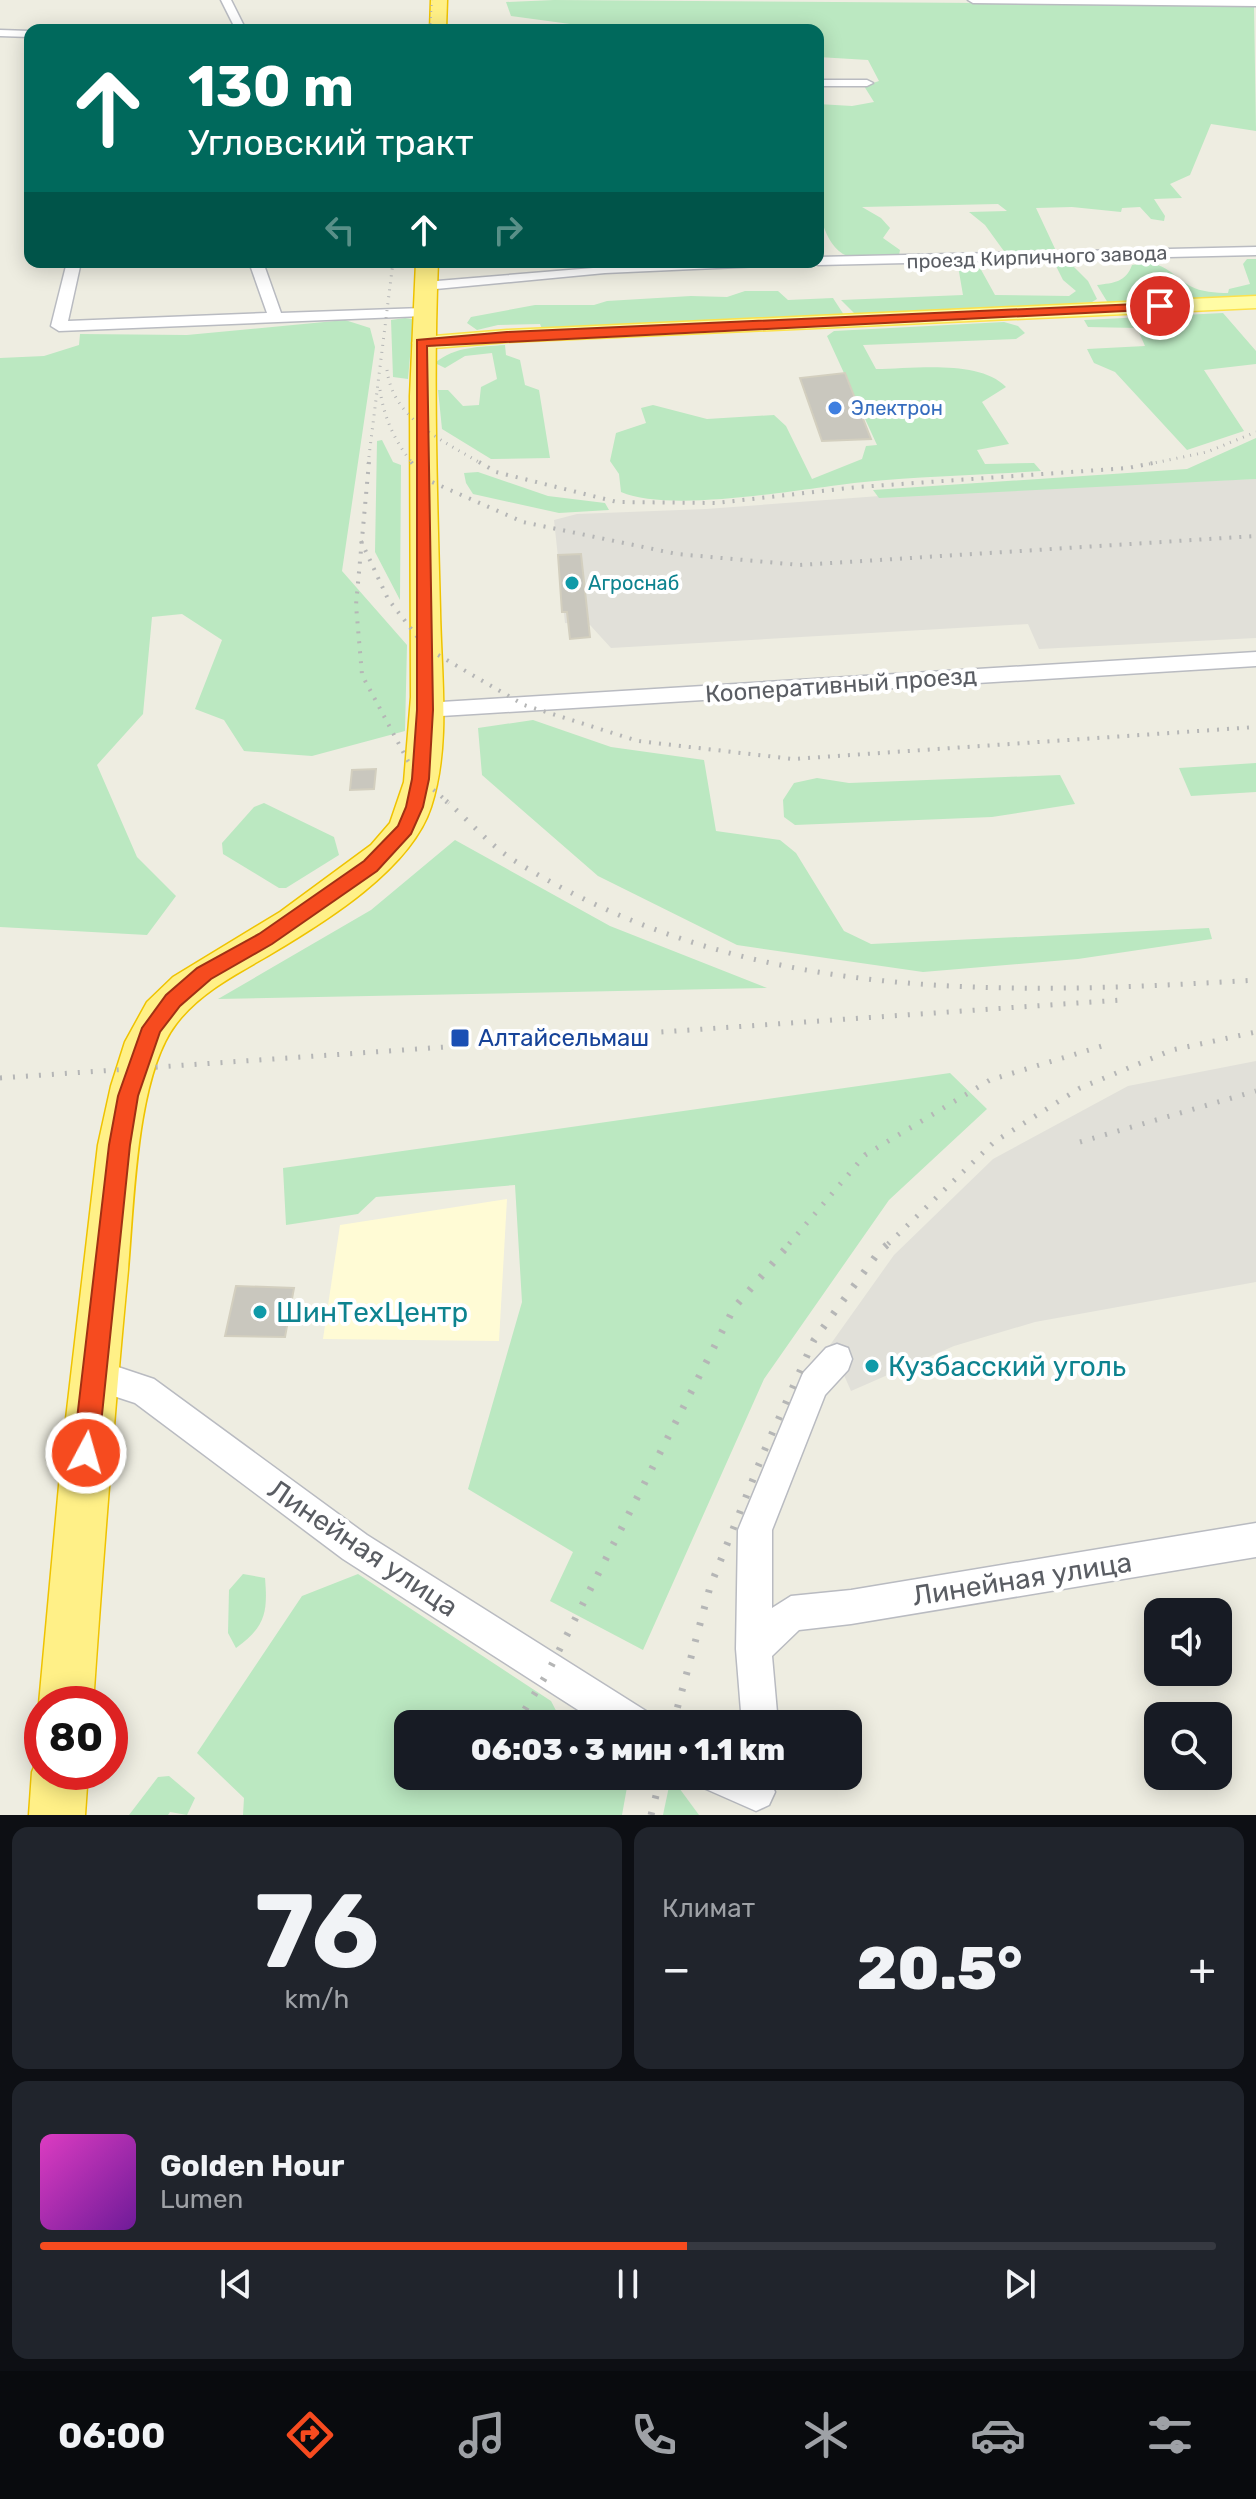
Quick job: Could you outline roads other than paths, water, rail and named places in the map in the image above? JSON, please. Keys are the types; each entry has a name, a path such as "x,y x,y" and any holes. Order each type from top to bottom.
{"highway":[{"path":"438,24 439,0"},
{"path":"68,1686 94,1375 119,1145 128,1096 151,1028 173,1000 204,973 310,910 370,866 405,829 415,807 421,779 425,710 422,326 426,268"},
{"path":"57,1815 59,1790"}],"main road":[{"path":"422,326 507,336 1256,302"}],"street":[{"path":"973,0 1256,3"},
{"path":"231,1 237,24"},
{"path":"0,33 24,34"},
{"path":"824,83 867,83"},
{"name":"проезд Кирпичного завода","path":"824,261 1256,251"},
{"path":"73,268 59,326 276,319 422,326"},
{"path":"258,268 276,319"},
{"path":"490,280 508,268"},
{"path":"425,286 627,268"},
{"name":"Кооперативный проезд","path":"425,710 1256,659"},
{"path":"759,1710 754,1649 755,1530 814,1384 837,1359"},
{"name":"Линейная улица","path":"94,1375 143,1390 355,1547 611,1710"},
{"name":"Линейная улица","path":"754,1649 791,1613 851,1607 1256,1540"}],"railway":[{"path":"430,24 432,0"},
{"path":"368,464 392,268"},
{"path":"387,370 391,387 410,416 422,427 482,464"},
{"path":"380,390 391,429 413,464"},
{"path":"1149,464 1207,452 1256,432"},
{"path":"362,542 369,462"},
{"path":"411,462 425,479 523,522 677,554 800,565 1256,536"},
{"path":"479,462 496,472 617,502 716,503 858,487 1128,468 1158,462"},
{"path":"362,542 388,599 426,648 524,705 638,741 793,759 1256,727"},
{"path":"362,542 356,605 362,675 408,761 422,780 449,803"},
{"path":"446,801 506,855 602,908 691,942 782,965 874,980 968,987 1063,988 1256,980"},
{"path":"0,1078 1121,1000"},
{"path":"888,1244 994,1142 1080,1088 1172,1050 1256,1032"},
{"path":"789,1244 865,1155 990,1080 1102,1046"},
{"path":"1080,1142 1256,1091"},
{"path":"525,1710 548,1672 734,1308 791,1242"},
{"path":"677,1710 710,1587 765,1449 814,1340 878,1253 890,1242"},
{"path":"651,1815 657,1790"}],"place":[{"name":"Электрон","path":"835,408"},
{"name":"Агроснаб","path":"572,583"},
{"name":"Алтайсельмаш","path":"460,1038"},
{"name":"ШинТехЦентр","path":"260,1312"},
{"name":"Кузбасский уголь","path":"872,1366"}]}
